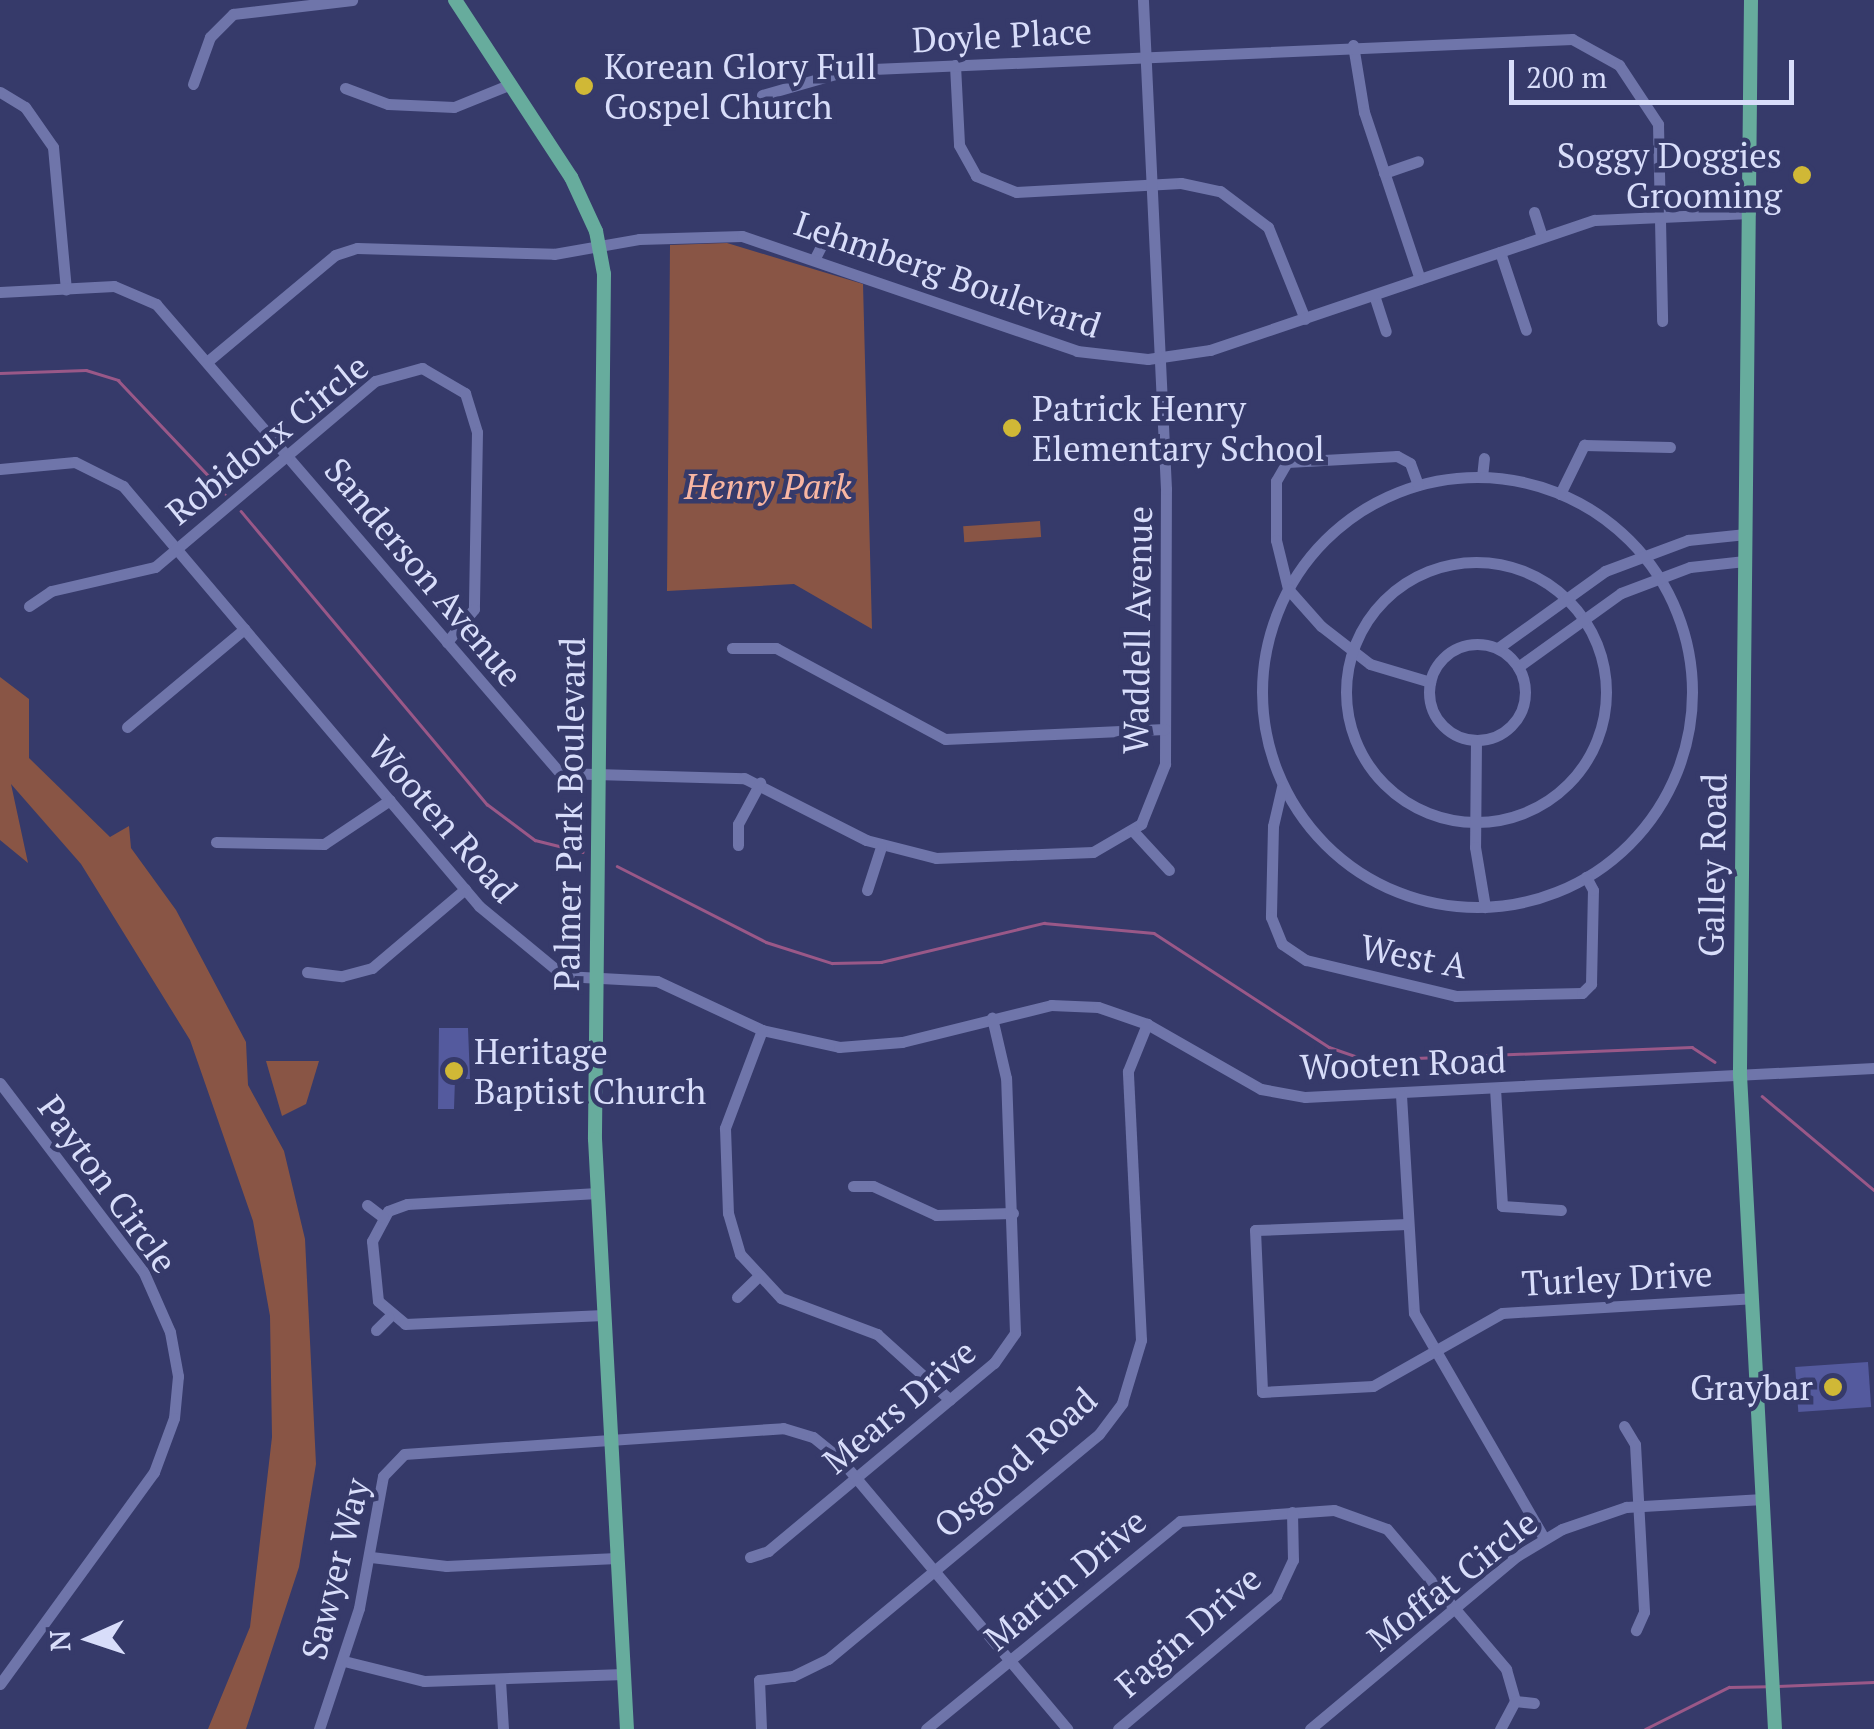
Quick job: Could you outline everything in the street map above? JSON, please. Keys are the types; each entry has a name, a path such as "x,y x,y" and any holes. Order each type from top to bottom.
{"main road":[{"name":"Galley Road","path":"1751,0 1740,1076 1774,1725"},
{"name":"Palmer Park Boulevard","path":"460,1 571,177 600,246 597,1193 627,1729"}],"street":[{"path":"193,84 216,29 242,5 352,0"},
{"name":"Waddell Avenue","path":"1133,831 1160,791 1166,729 1160,359 1143,0"},
{"name":"Doyle Place","path":"762,95 850,70 1537,35 1590,46 1632,78 1652,109 1663,212 1662,322"},
{"path":"1353,45 1384,173 1420,280"},
{"path":"955,64 959,145 985,182 1016,192 1206,186 1258,214 1278,243 1305,319"},
{"path":"345,88 388,104 454,107 511,84"},
{"path":"0,92 35,118 58,163 66,289"},
{"path":"1384,173 1418,161"},
{"path":"1534,212 1542,236"},
{"name":"Lehmberg Boulevard","path":"208,361 345,250 542,254 725,235 816,258 1102,357 1160,359 1305,319 1542,236 1663,212 1750,213"},
{"path":"816,258 823,242"},
{"path":"1500,252 1526,330"},
{"name":"Sanderson Avenue","path":"0,292 114,286 142,294 208,361 554,768 599,778 719,772 760,783 882,847 954,860 1065,855 1103,848 1133,831"},
{"path":"1374,295 1386,331"},
{"path":"1018,331 1024,316"},
{"name":"Robidoux Circle","path":"29,606 51,591 137,575 177,549 288,454 398,370 433,371 465,393 478,432 475,597 469,619 447,642"},
{"path":"1560,494 1584,444 1670,447"},
{"path":"1418,485 1410,463 1397,456 1282,466 1276,540 1288,590 1351,653 1430,682"},
{"path":"1482,477 1484,458"},
{"name":"Wooten Road","path":"0,469 88,464 123,486 465,889 547,968 673,986 762,1030 860,1047 1073,1005 1147,1024 1261,1090 1324,1098 1874,1068"},
{"path":"1482,477 1560,494 1606,520 1643,556 1659,577 1682,631 1691,685 1686,742 1675,790 1638,834 1586,877 1541,898 1486,907 1419,899 1363,875 1319,838 1282,787 1264,726 1262,680 1288,590 1334,532 1418,485 1482,477"},
{"path":"1498,648 1518,666 1520,713 1506,730 1476,740 1437,719 1430,682 1454,649 1498,648 1565,595 1643,556 1746,534"},
{"path":"1518,666 1583,615 1659,577 1745,562"},
{"path":"1503,564 1565,595 1583,615 1600,650 1607,695 1588,758 1540,806 1474,823 1412,805 1373,771 1349,718 1351,653 1382,602 1436,568 1503,564"},
{"path":"127,727 244,630"},
{"path":"732,648 776,648 945,739 1166,729"},
{"path":"1476,740 1474,823 1486,907"},
{"path":"738,845 738,824 760,783"},
{"name":"West A","path":"1282,787 1272,826 1271,917 1282,944 1306,960 1440,994 1582,993 1591,984 1593,890 1586,877"},
{"path":"216,842 324,844 390,800"},
{"path":"1133,831 1169,870"},
{"path":"866,890 882,847"},
{"path":"307,972 363,972 465,889"},
{"name":"Mears Drive","path":"750,1557 768,1551 994,1363 1015,1333 1006,1078 992,1018"},
{"name":"Osgood Road","path":"761,1724 758,1680 815,1668 1099,1434 1129,1390 1141,1340 1128,1070 1147,1024"},
{"path":"762,1030 724,1140 731,1228 757,1278 792,1304 877,1334 950,1400"},
{"name":"Payton Circle","path":"0,1083 144,1273 170,1332 178,1376 174,1418 154,1472 0,1684"},
{"path":"1495,1088 1502,1206 1561,1210"},
{"path":"1400,1094 1412,1303 1544,1538"},
{"path":"853,1186 872,1186 936,1215 1013,1213"},
{"path":"390,1318 374,1269 372,1241 383,1217 407,1204 597,1193"},
{"path":"368,1205 383,1217"},
{"name":"Turley Drive","path":"1407,1224 1255,1230 1262,1392 1372,1386 1502,1314 1752,1298"},
{"path":"738,1297 757,1278"},
{"path":"390,1318 416,1325 604,1315"},
{"path":"376,1330 390,1318"},
{"path":"1624,1426 1635,1444 1644,1612 1636,1630"},
{"name":"Sawyer Way","path":"319,1729 344,1661 371,1556 383,1476 404,1454 783,1428 813,1437 857,1478 1066,1729"},
{"name":"Moffat Circle","path":"1310,1729 1544,1538 1638,1506 1762,1498"},
{"name":"Martin Drive","path":"926,1729 1180,1521 1292,1512 1348,1510 1377,1520 1506,1669 1515,1701"},
{"name":"Fagin Drive","path":"1118,1729 1276,1596 1293,1560 1292,1512"},
{"path":"371,1556 446,1566 617,1558"},
{"path":"344,1661 424,1681 624,1674"},
{"path":"500,1680 504,1729"},
{"path":"1500,1729 1515,1701 1534,1703"}],"green space":[{"name":"Henry Park","path":"727,243 863,284 872,629 794,584 667,591 670,245"},
{"path":"1040,521 1041,537 964,542 963,526"},
{"path":"0,677 29,699 29,758 110,837 129,826 131,848 176,910 246,1042 248,1085 284,1151 305,1239 316,1464 299,1567 246,1729 208,1729 250,1627 272,1437 270,1316 253,1221 190,1040 81,864 11,784 28,863 0,840"},
{"path":"266,1061 319,1061 306,1104 282,1116"}],"building":[{"name":"Heritage Baptist Church","path":"439,1028 468,1028 470,1079 455,1079 454,1109 438,1109"},
{"name":"Graybar","path":"1868,1362 1871,1407 1798,1412 1795,1367"}],"waterway":[{"path":"0,373 86,370 118,380 225,493"},
{"path":"241,511 487,804 535,840 583,852"},
{"path":"617,866 766,942 832,963 881,962 1044,923 1154,933 1329,1047 1366,1060 1692,1047 1715,1062"},
{"path":"1762,1096 1874,1190"},
{"path":"1776,1686 1874,1682"},
{"path":"1645,1729 1729,1687 1768,1686"}],"place":[{"name":"Korean Glory Full Gospel Church","path":"584,86"},
{"name":"Soggy Doggies Grooming","path":"1802,175"},
{"name":"Patrick Henry Elementary School","path":"1012,428"},
{"name":"Heritage Baptist Church","path":"454,1071"},
{"name":"Graybar","path":"1833,1387"}]}
